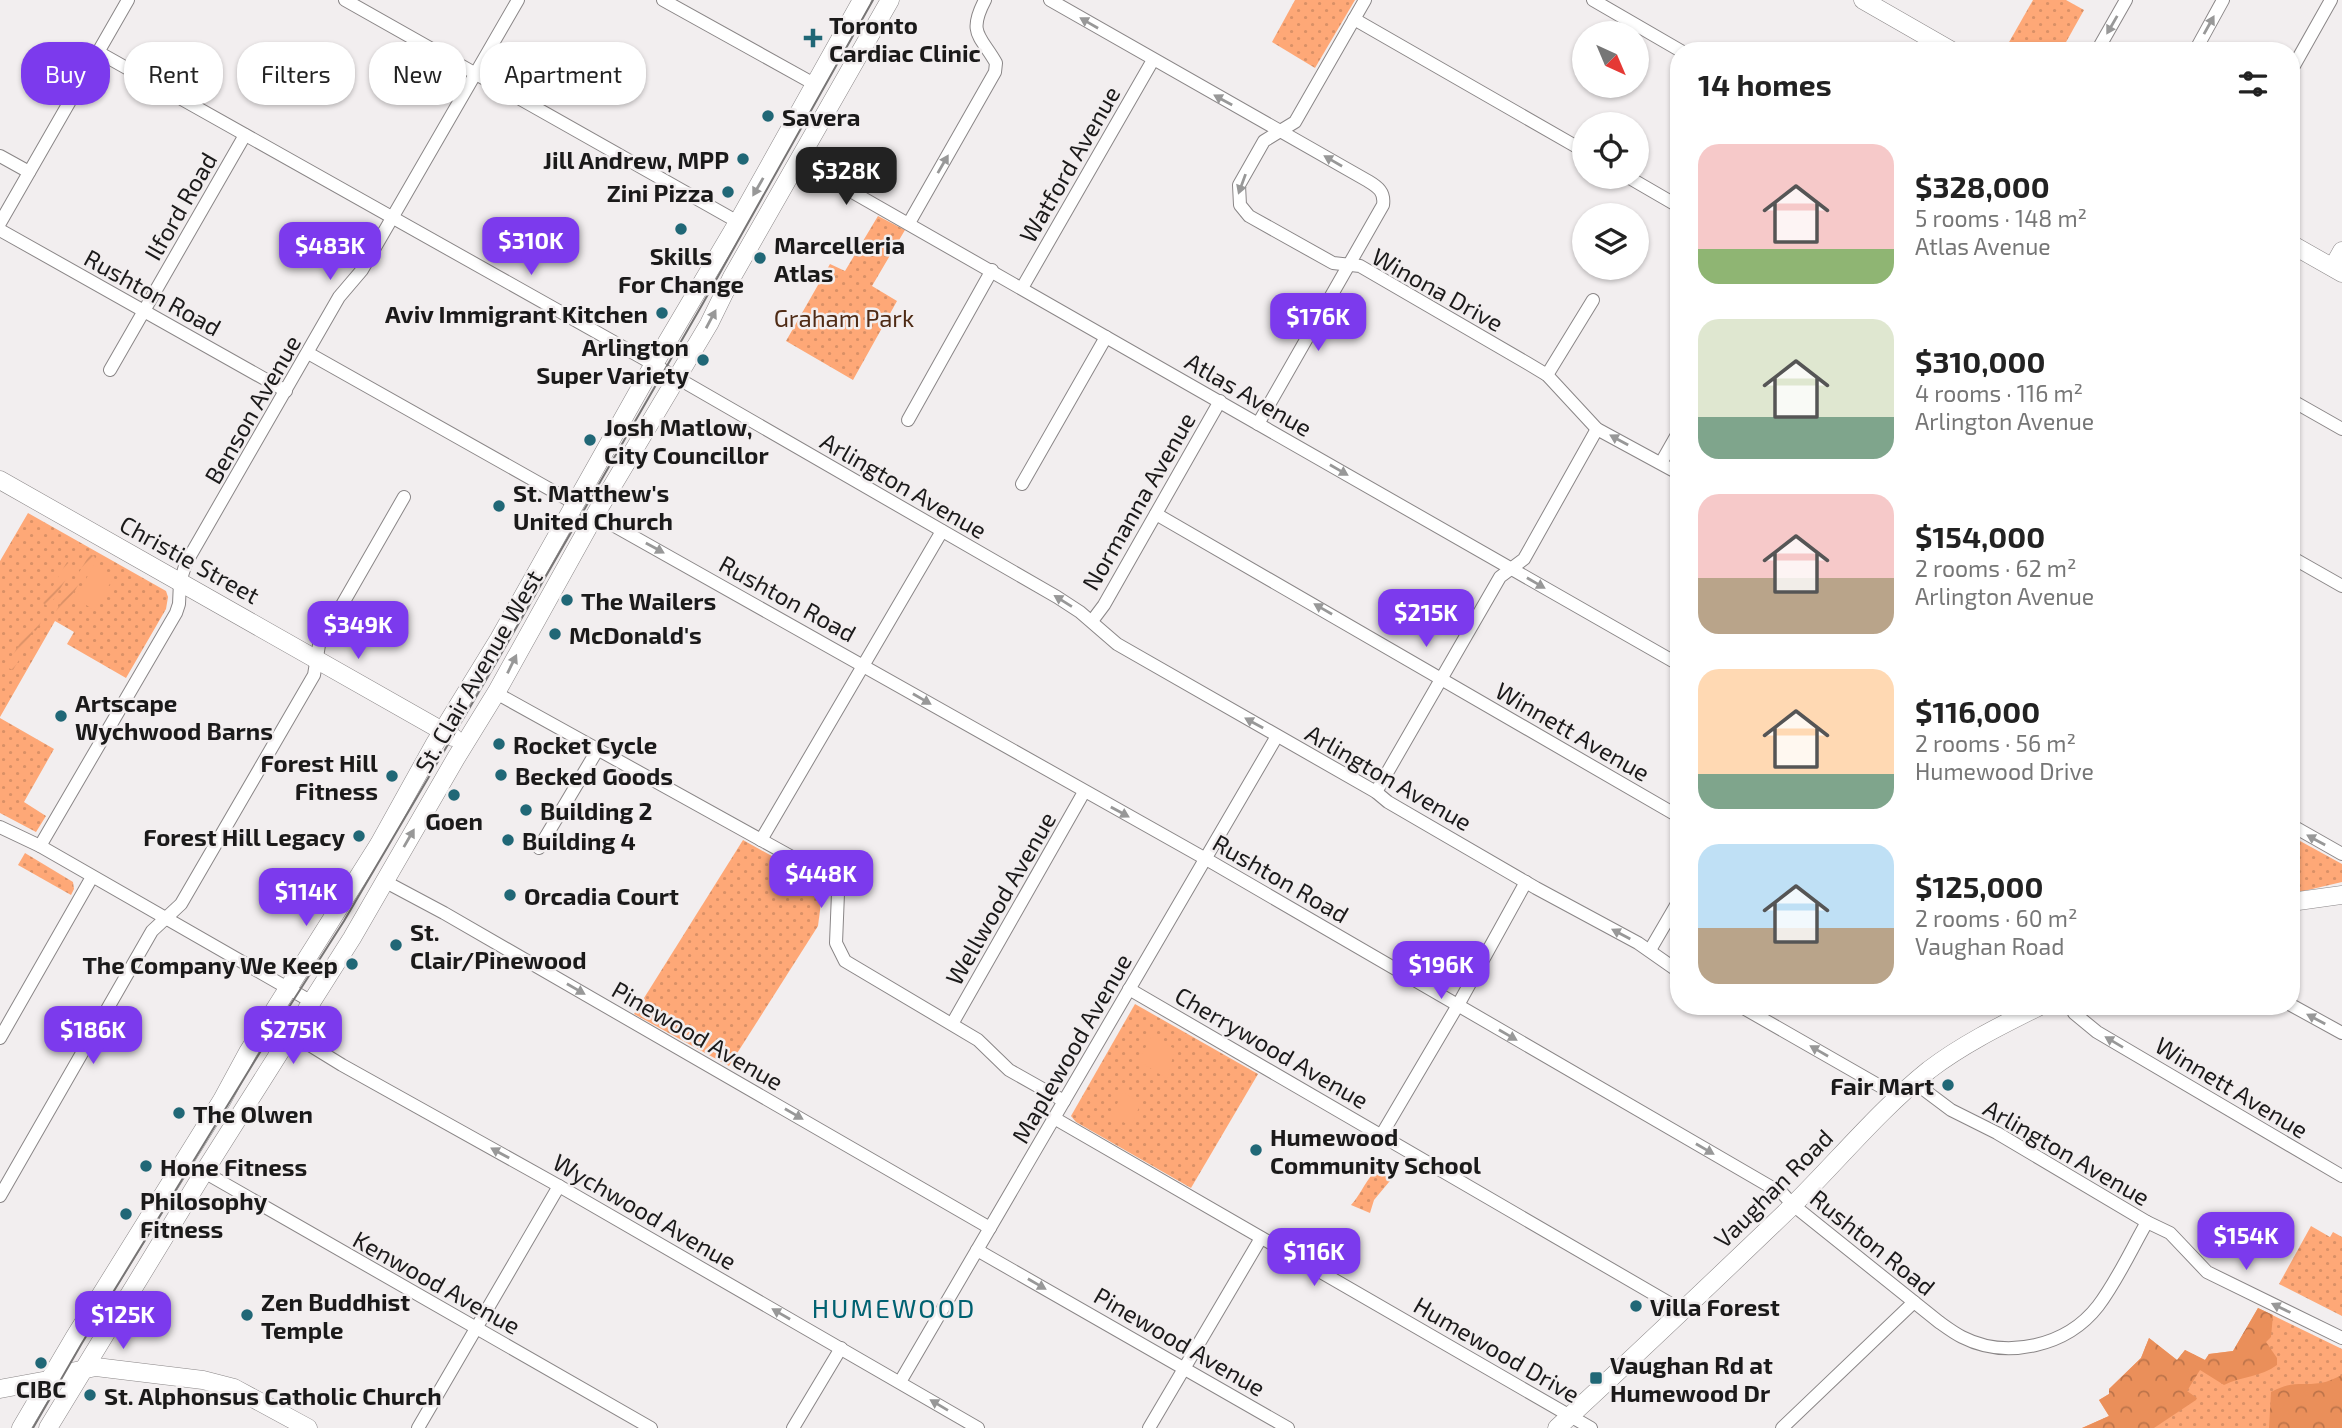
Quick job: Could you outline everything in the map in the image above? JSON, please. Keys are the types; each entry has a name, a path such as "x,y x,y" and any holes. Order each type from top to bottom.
{"main road":[{"name":"St. Clair Avenue West","path":"21,1428 48,1380 353,889 738,222 862,0"},
{"name":"St. Clair Avenue West","path":"48,1428 290,1033 353,936 496,693 595,515 709,324 732,278 890,0"},
{"path":"1863,0 1936,42"},
{"path":"2300,249 2337,270 2342,251"},
{"name":"Christie Street","path":"0,480 465,744"},
{"path":"2300,901 2342,895"},
{"name":"Vaughan Road","path":"1557,1428 1793,1205 1899,1097 1945,1059 2010,1015"},
{"path":"0,1389 96,1367 215,1381 244,1393 308,1428"}],"street":[{"path":"104,42 128,0"},
{"path":"345,0 738,222"},
{"name":"Benson Avenue","path":"40,846 176,612 186,563 340,297 362,270 477,75 518,0"},
{"path":"663,0 816,85"},
{"path":"909,223 995,72 996,63 976,32 977,19 985,0"},
{"name":"Winona Drive","path":"1050,0 1381,190 1383,205 1349,265 1360,266 1548,375 1597,429 1670,468"},
{"path":"1258,424 1349,265 1333,263 1249,216 1240,205 1238,193 1264,141 1295,122 1365,0"},
{"path":"1593,0 1670,45"},
{"path":"2103,42 2126,0"},
{"path":"2200,42 2223,0"},
{"path":"2300,55 2331,0"},
{"path":"1354,19 1572,144"},
{"name":"Arlington Avenue","path":"110,59 654,365 1057,597 1092,621 1118,644 1376,792 1388,802 1526,882 1650,950 1670,966"},
{"name":"Watford Avenue","path":"1022,288 1153,60"},
{"path":"0,223 68,105"},
{"name":"Ilford Road","path":"110,370 245,135"},
{"path":"0,156 29,172"},
{"name":"Atlas Avenue","path":"798,161 1670,659"},
{"path":"1649,189 1670,201"},
{"name":"Rushton Road","path":"0,230 286,391"},
{"path":"908,419 992,270"},
{"path":"1548,375 1593,300"},
{"path":"1022,484 1106,337"},
{"path":"308,352 576,503"},
{"name":"Normanna Avenue","path":"1092,621 1104,605 1220,401"},
{"path":"2300,405 2342,429"},
{"path":"1376,792 1500,577 1524,559 1597,429"},
{"path":"1661,463 1670,447"},
{"path":"0,1196 152,931 181,904 314,675 319,645 404,497"},
{"name":"Winnett Avenue","path":"1156,514 1670,811"},
{"name":"Rushton Road","path":"595,515 1205,859 1783,1194 1793,1205 1939,1322 1962,1337 2005,1349 2032,1346 2057,1339 2080,1324 2097,1307 2147,1222"},
{"path":"761,840 942,531"},
{"path":"2300,562 2342,586"},
{"path":"496,693 828,877 836,885 838,893 836,943 845,961 982,1043 1009,1070 1064,1101"},
{"name":"Maplewood Avenue","path":"900,1382 1277,736"},
{"path":"539,848 598,749"},
{"name":"Wellwood Avenue","path":"952,1024 1084,792"},
{"path":"0,827 40,846 312,1002"},
{"path":"2300,830 2342,854"},
{"path":"0,1038 92,877"},
{"name":"Pinewood Avenue","path":"384,881 422,900 990,1228"},
{"path":"1382,1134 1526,882"},
{"path":"1650,950 1670,916"},
{"name":"Cherrywood Avenue","path":"1129,989 1683,1311"},
{"path":"2300,1010 2342,1032"},
{"path":"1756,1015 1899,1097"},
{"name":"Winnett Avenue","path":"2076,1015 2097,1032 2342,1176"},
{"name":"Wychwood Avenue","path":"290,1033 978,1428"},
{"name":"Arlington Avenue","path":"1915,1083 1951,1110 1997,1133 2147,1222 2171,1233 2207,1272 2342,1338"},
{"name":"Humewood Drive","path":"1055,1118 1591,1428"},
{"name":"Kenwood Avenue","path":"204,1172 651,1428"},
{"path":"418,1428 559,1186"},
{"path":"1149,1428 1261,1238"},
{"name":"Pinewood Avenue","path":"977,1250 1288,1428"},
{"path":"1782,1428 1914,1302"},
{"path":"793,1428 841,1348"}],"green space":[{"path":"1295,0 1355,0 1315,68 1272,42"},
{"path":"2033,0 2066,0 2084,10 2066,42 2009,42"},
{"name":"Graham Park","path":"878,216 905,230 872,286 897,301 853,380 786,341 830,264 845,271"},
{"path":"28,513 166,591 168,597 166,609 126,678 67,644 74,632 55,621 0,717 0,561"},
{"path":"90,554 95,557 61,614 56,611"},
{"path":"67,562 74,566 49,607 43,603"},
{"path":"94,565 114,577 94,610 75,598"},
{"path":"34,618 41,622 36,631 33,630 13,670 6,667"},
{"path":"0,718 54,749 24,802 46,816 36,832 0,813"},
{"path":"743,840 817,881 822,895 818,926 729,1066 634,1014"},
{"path":"2300,841 2342,864 2342,882 2300,892"},
{"path":"25,853 73,882 71,895 18,865"},
{"path":"1135,1004 1258,1074 1191,1188 1076,1122 1071,1116"},
{"path":"1151,1036 1175,1049 1167,1079 1139,1061"},
{"path":"1123,1092 1141,1103 1131,1126 1111,1116"},
{"path":"1379,1168 1394,1176 1374,1200 1370,1213 1351,1205 1371,1176"},
{"path":"2311,1226 2330,1237 2333,1232 2342,1237 2342,1316 2279,1284"},
{"path":"2258,1308 2342,1349 2342,1428 2082,1428 2109,1416 2099,1400 2109,1394 2109,1389 2141,1358 2149,1338 2177,1360 2185,1350 2205,1360 2209,1354 2233,1351"},
{"path":"2258,1308 2273,1315 2271,1337 2266,1342 2277,1358 2277,1365 2224,1385 2200,1370 2187,1391 2197,1398 2196,1400 2154,1428 2082,1428 2109,1416 2099,1400 2109,1394 2109,1389 2141,1358 2149,1338 2177,1360 2185,1350 2205,1360 2209,1354 2233,1351"},
{"path":"2342,1375 2342,1428 2269,1428 2271,1392 2291,1385 2324,1382"}],"tram line":[{"path":"33,1428 259,1054 344,921 493,668 702,305 873,0"}],"place":[{"name":"Toronto Cardiac Clinic","path":"813,38"},
{"name":"Savera","path":"768,116"},
{"name":"Jill Andrew, MPP","path":"743,159"},
{"name":"Zini Pizza","path":"728,192"},
{"name":"Skills For Change","path":"681,229"},
{"name":"Marcelleria Atlas","path":"760,258"},
{"name":"Aviv Immigrant Kitchen","path":"662,313"},
{"name":"Arlington Super Variety","path":"703,360"},
{"name":"Josh Matlow, City Councillor","path":"590,440"},
{"name":"St. Matthew's United Church","path":"499,506"},
{"name":"The Wailers","path":"567,600"},
{"name":"McDonald's","path":"555,634"},
{"name":"Artscape Wychwood Barns","path":"61,716"},
{"name":"Rocket Cycle","path":"499,744"},
{"name":"Becked Goods","path":"501,775"},
{"name":"Forest Hill Fitness","path":"392,776"},
{"name":"Goen","path":"454,795"},
{"name":"Building 2","path":"526,810"},
{"name":"Forest Hill Legacy","path":"359,836"},
{"name":"Building 4","path":"508,840"},
{"name":"Orcadia Court","path":"510,895"},
{"name":"St. Clair/Pinewood","path":"396,945"},
{"name":"The Company We Keep","path":"352,964"},
{"name":"Fair Mart","path":"1948,1085"},
{"name":"The Olwen","path":"179,1113"},
{"name":"Humewood Community School","path":"1256,1150"},
{"name":"Hone Fitness","path":"146,1166"},
{"name":"Philosophy Fitness","path":"126,1214"},
{"name":"Villa Forest","path":"1636,1306"},
{"name":"Zen Buddhist Temple","path":"247,1315"},
{"name":"CIBC","path":"41,1363"},
{"name":"Vaughan Rd at Humewood Dr","path":"1596,1378"},
{"name":"St. Alphonsus Catholic Church","path":"90,1395"}],"district":[{"name":"HUMEWOOD","path":"894,1307"}]}
